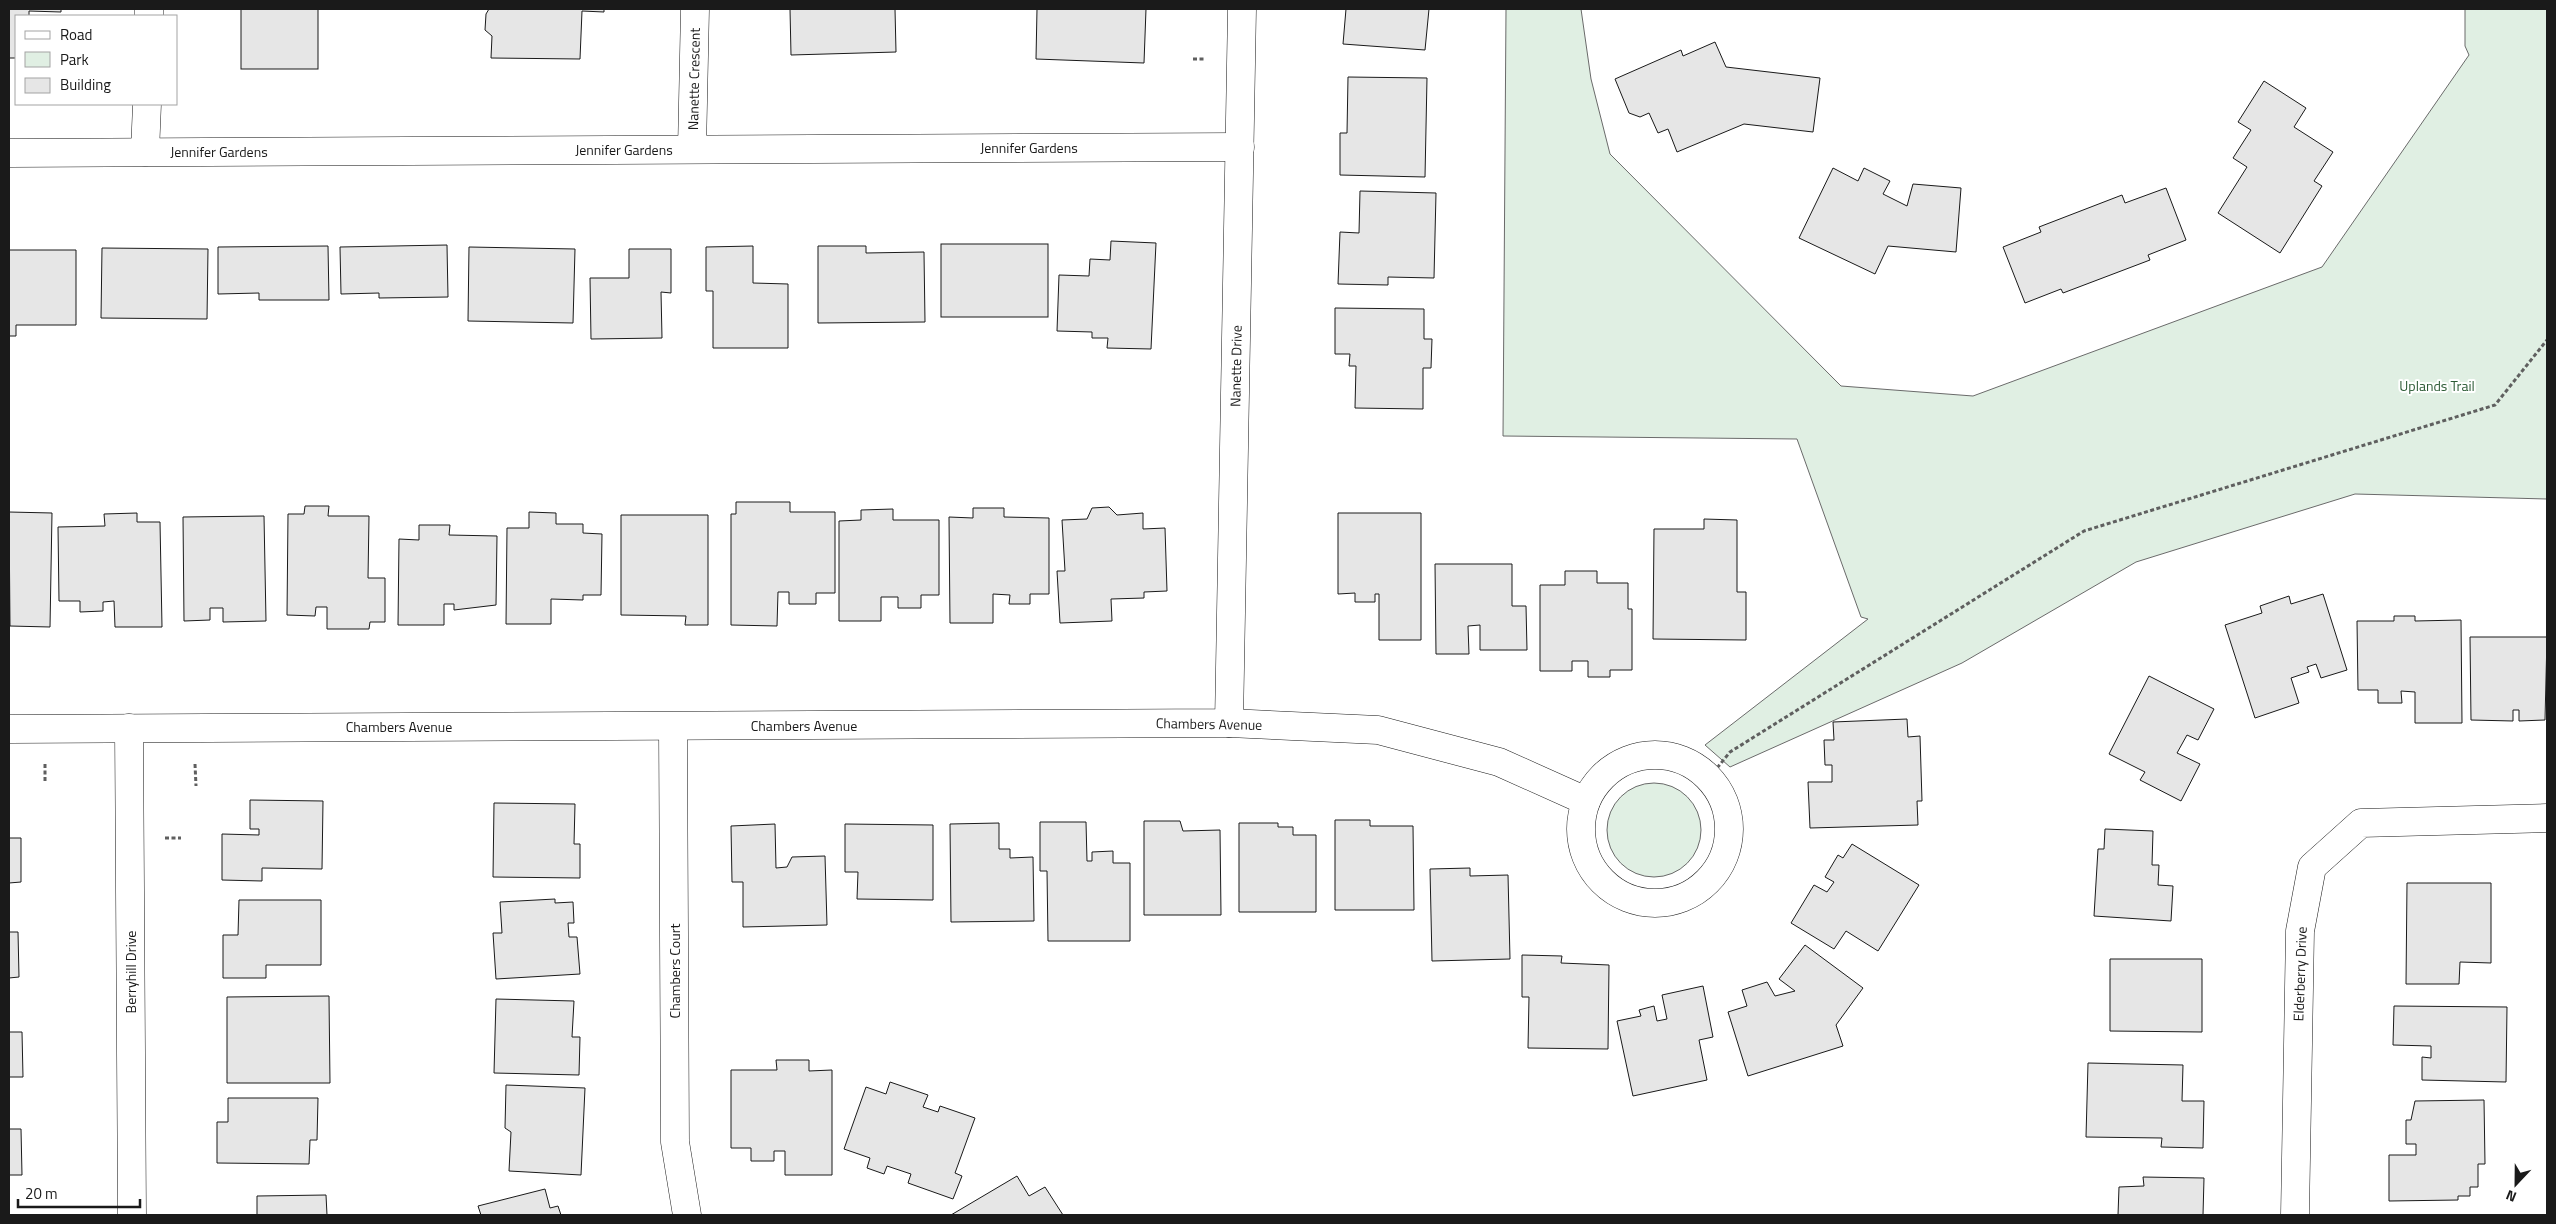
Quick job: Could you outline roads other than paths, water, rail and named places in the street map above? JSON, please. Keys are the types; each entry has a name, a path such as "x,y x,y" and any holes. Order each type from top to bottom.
{"street":[{"name":"Nanette Crescent","path":"692,149 695,9"},
{"name":"Nanette Drive","path":"1229,723 1242,9"},
{"path":"145,152 147,105"},
{"name":"Jennifer Gardens","path":"9,153 1240,147"},
{"name":"Chambers Avenue","path":"9,729 1229,723 1378,730 1499,762 1586,801"},
{"name":"Chambers Court","path":"673,726 676,1142 687,1215"},
{"name":"Berryhill Drive","path":"129,728 132,1215"},
{"path":"1666,755 1689,763 1709,778 1723,798 1729,821 1728,846 1718,868 1702,887 1681,899 1657,903 1632,900 1611,889 1594,871 1584,849 1581,825 1586,801 1599,780 1618,765 1641,756 1666,755"},
{"name":"Elderberry Drive","path":"2294,1215 2300,931 2312,867 2361,823 2547,818"}],"park label":[{"name":"Uplands Trail","path":"2437,386"}]}
